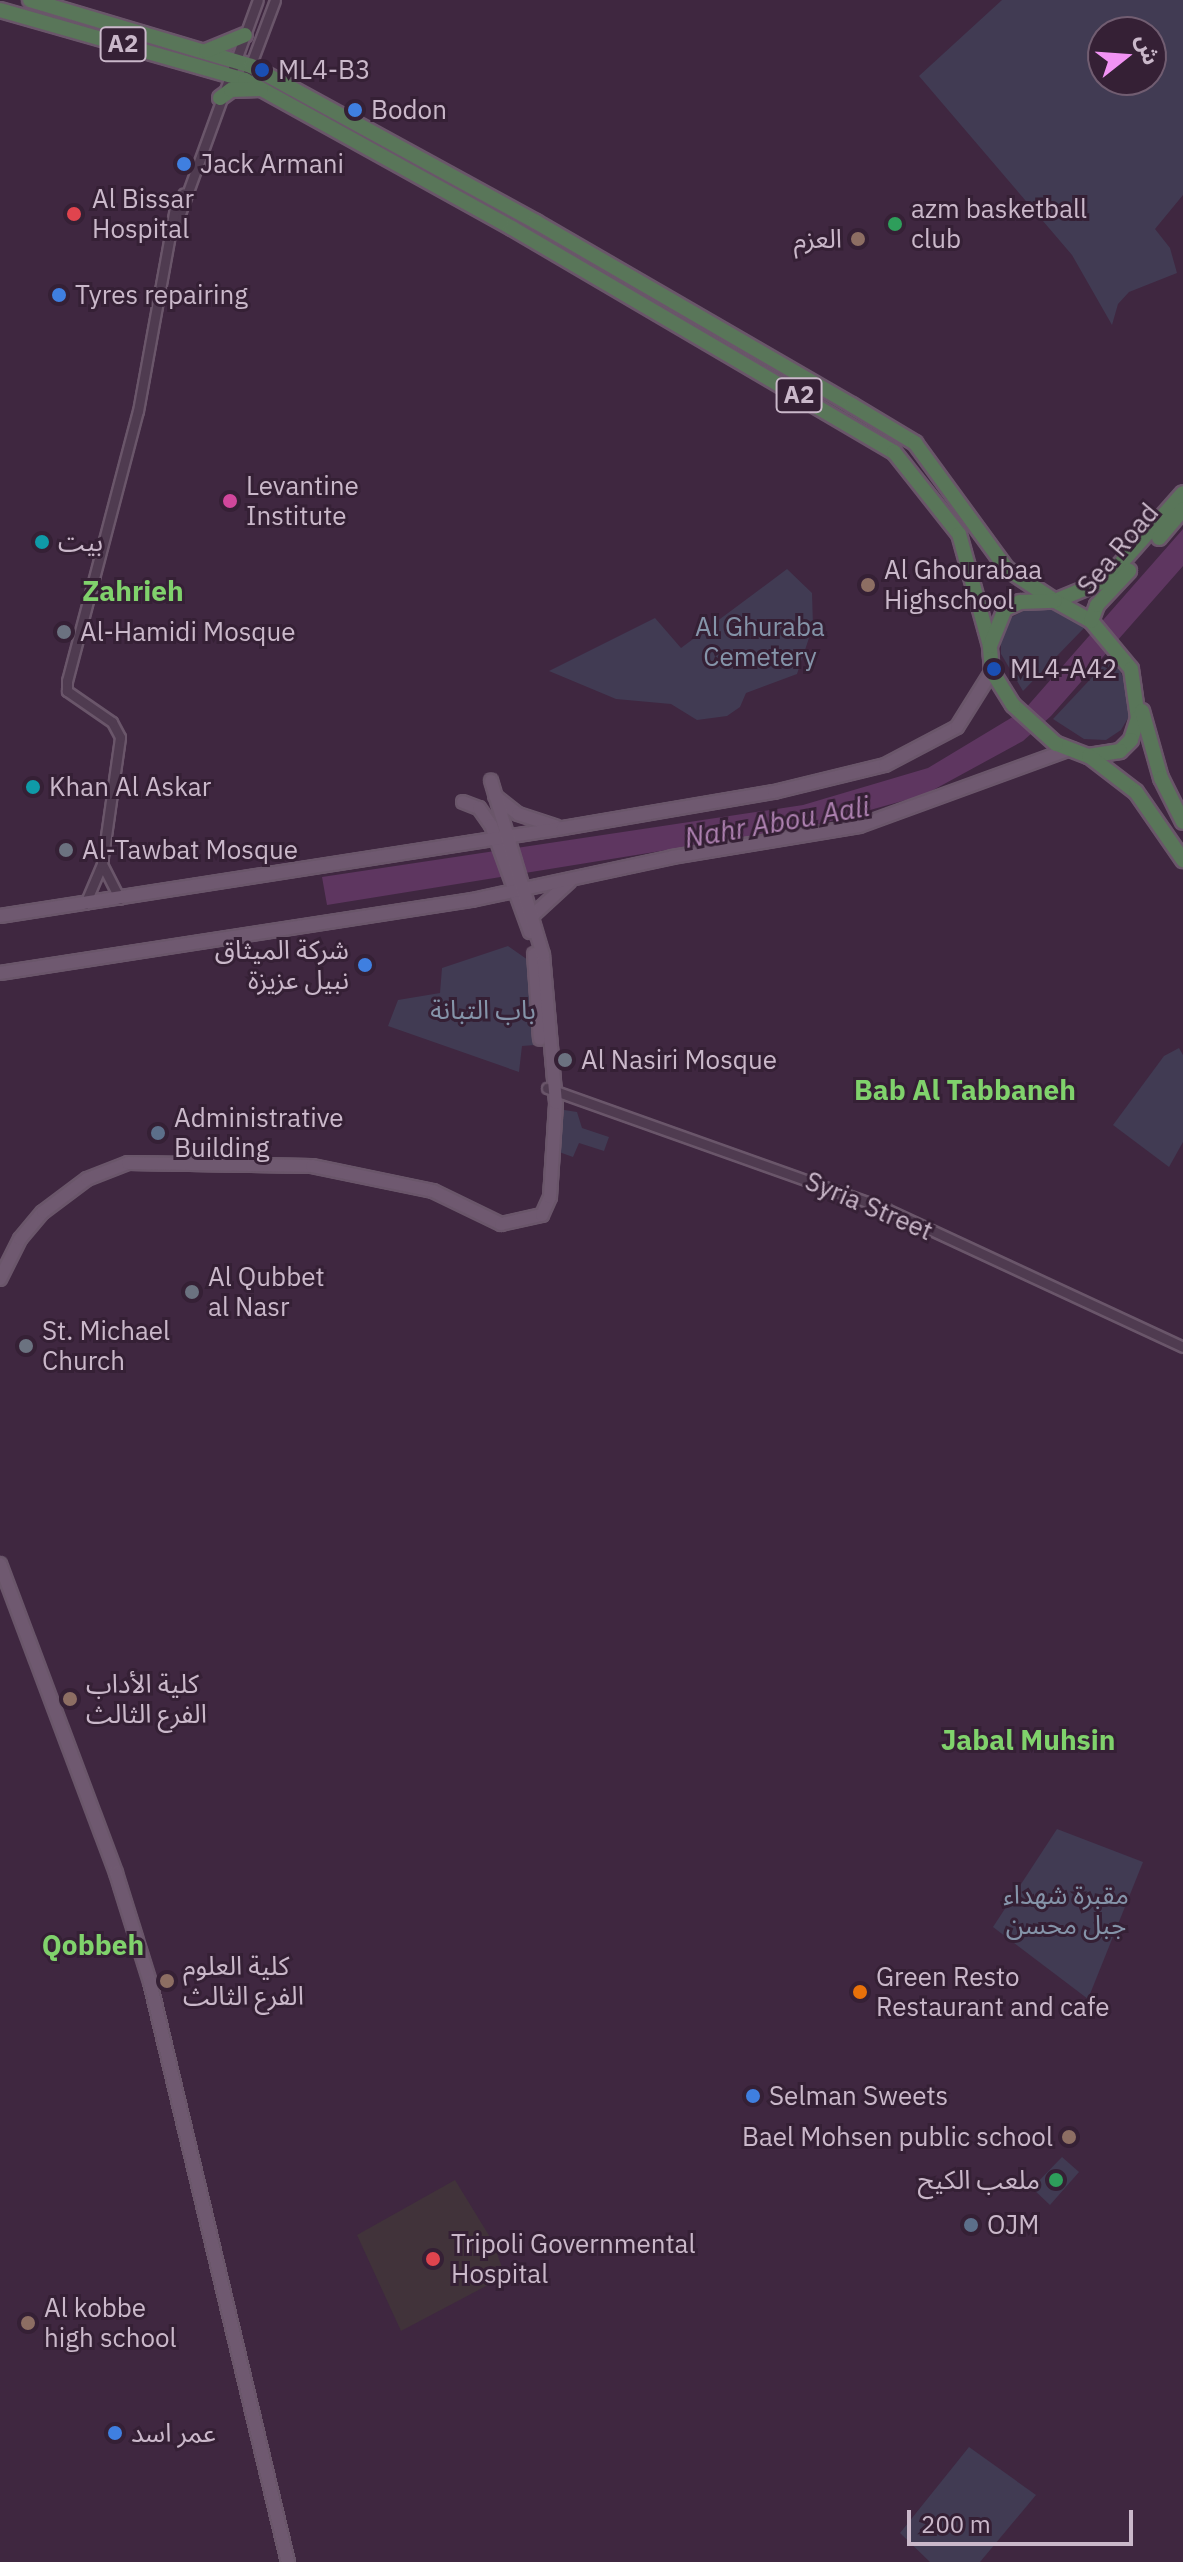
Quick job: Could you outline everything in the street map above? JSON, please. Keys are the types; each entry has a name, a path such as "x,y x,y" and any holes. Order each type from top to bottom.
{"highway":[{"name":"A2","path":"30,0 206,51 232,67"},
{"name":"A2","path":"0,10 248,73 536,222 915,443 1007,569 1091,621 1122,652 1136,686 1161,778 1183,822"},
{"path":"206,51 245,35"},
{"name":"A2","path":"248,73 261,88 894,452 959,534 990,646 992,671 1013,705 1040,733 1118,774 1152,811 1183,860"},
{"path":"220,98 231,90 261,88"},
{"path":"842,420 852,405"},
{"name":"Sea Road","path":"1055,601 1106,580 1183,493"},
{"name":"Sea Road","path":"1091,621 1097,605 1183,509"},
{"name":"A2","path":"990,646 1005,609 1031,600 1055,601"},
{"name":"A2","path":"1088,756 1120,751 1131,740 1138,718 1136,686"}],"main road":[{"path":"0,916 503,842 563,828 774,792 885,765 957,727 992,671"},
{"path":"0,965 578,876 884,820 1071,749"},
{"path":"551,1089 533,947 503,842 493,788 518,814 563,828"},
{"path":"463,802 484,813 503,842"},
{"path":"533,915 578,876"},
{"path":"0,1279 20,1239 43,1212 87,1179 128,1163 320,1167 433,1191 506,1224 537,1219 546,1211 551,1158 551,1089 543,955 533,915 517,883"},
{"path":"0,973 517,883"},
{"path":"0,1564 116,1873 164,2036 288,2562"}],"street":[{"path":"85,904 102,864 119,730 66,686 130,442 172,236 184,193 258,0"},
{"path":"248,73 275,0"},
{"path":"102,864 120,899"},
{"name":"Syria Street","path":"551,1089 886,1209 1183,1347"}],"shaded area":[{"name":"Tripoli Governmental Hospital","path":"455,2180 493,2242 505,2276 401,2331 357,2235"}],"green space":[{"path":"1002,0 1183,0 1183,195 1155,229 1170,248 1177,273 1129,292 1118,304 1112,325 1072,255 919,76"},
{"name":"Al Ghuraba Cemetery","path":"787,569 812,593 813,626 797,674 746,693 740,707 727,716 697,720 671,704 616,699 549,671 655,618 681,648"},
{"path":"1029,608 1048,608 1086,626 1023,691 1001,654 1001,633 1012,617"},
{"path":"1113,655 1130,693 1131,713 1121,730 1106,740 1084,739 1053,719"},
{"name":"باب التبانة","path":"508,946 528,960 535,1045 522,1046 519,1072 388,1026 398,1000 440,993 442,968"},
{"path":"1179,1048 1183,1055 1183,1142 1169,1167 1113,1125 1164,1056"},
{"path":"564,1110 577,1112 582,1128 609,1137 604,1151 579,1143 573,1157 559,1152"},
{"name":"مقبرة شهداء جبل محسن","path":"1057,1829 1143,1862 1088,1999 993,1927"},
{"name":"ملعب الكيح","path":"1062,2157 1079,2172 1050,2205 1032,2188"},
{"path":"969,2447 1036,2495 980,2562 930,2562 900,2533"}],"water":[{"name":"Nahr Abou Aali","path":"1183,529 1183,566 1051,716 1023,741 924,795 809,827 327,905 322,877 803,805 928,768 1024,710"}],"place":[{"name":"ML4-B3","path":"262,70"},
{"name":"Bodon","path":"355,110"},
{"name":"Jack Armani","path":"184,164"},
{"name":"Al Bissar Hospital","path":"74,214"},
{"name":"azm basketball club","path":"895,224"},
{"name":"العزم","path":"858,239"},
{"name":"Tyres repairing","path":"59,295"},
{"name":"Levantine Institute","path":"230,501"},
{"name":"بيت","path":"42,542"},
{"name":"Al Ghourabaa Highschool","path":"868,585"},
{"name":"Al-Hamidi Mosque","path":"64,632"},
{"name":"ML4-A42","path":"994,669"},
{"name":"Khan Al Askar","path":"33,787"},
{"name":"Al-Tawbat Mosque","path":"66,850"},
{"name":"شركة الميثاق نبيل عزيزة","path":"365,965"},
{"name":"Al Nasiri Mosque","path":"565,1060"},
{"name":"Administrative Building","path":"158,1133"},
{"name":"Al Qubbet al Nasr","path":"192,1292"},
{"name":"St. Michael Church","path":"26,1346"},
{"name":"كلية الأداب الفرع الثالث","path":"70,1699"},
{"name":"كلية العلوم الفرع الثالث","path":"167,1981"},
{"name":"Green Resto Restaurant and cafe","path":"860,1992"},
{"name":"Selman Sweets","path":"753,2096"},
{"name":"Bael Mohsen public school","path":"1069,2137"},
{"name":"ملعب الكيح","path":"1056,2180"},
{"name":"OJM","path":"971,2225"},
{"name":"Tripoli Governmental Hospital","path":"433,2259"},
{"name":"Al kobbe high school","path":"28,2323"},
{"name":"عمر اسد","path":"115,2433"}],"district":[{"name":"Zahrieh","path":"133,591"},
{"name":"Bab Al Tabbaneh","path":"965,1090"},
{"name":"Jabal Muhsin","path":"1028,1740"},
{"name":"Qobbeh","path":"93,1945"}]}
